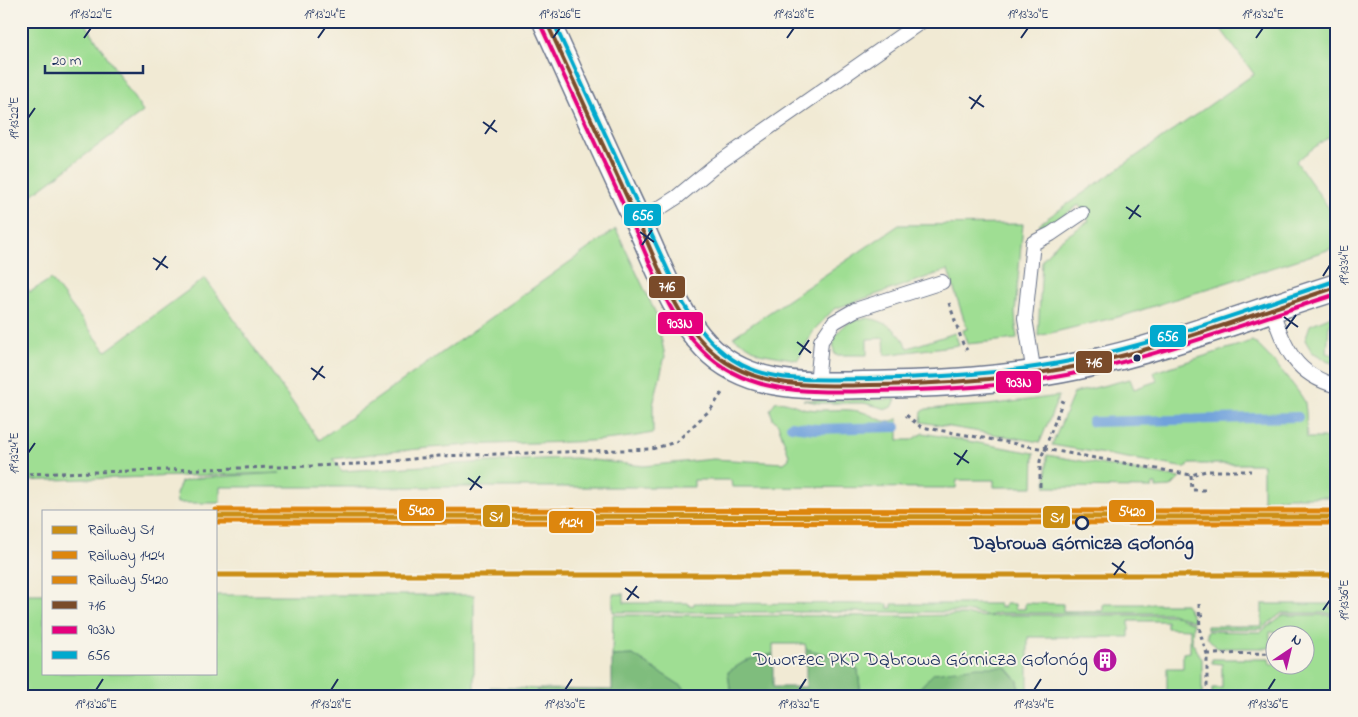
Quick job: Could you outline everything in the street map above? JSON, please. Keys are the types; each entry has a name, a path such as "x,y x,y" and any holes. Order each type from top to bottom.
{"street":[{"path":"546,21 638,222 689,326 716,356 738,370 770,381 817,385 945,383 1034,374 1118,356 1337,287"}],"lane":[{"path":"638,222 677,197 717,164 922,21"},
{"path":"1034,374 1026,318 1033,243 1051,234 1082,213"},
{"path":"817,385 821,341 834,322 855,310 942,282"},
{"path":"1272,308 1284,344 1294,361 1311,375 1337,386"}],"path":[{"path":"942,282 963,344 966,349 972,352"},
{"path":"21,474 192,470 377,462 478,454 652,449 676,442 711,409 738,370"},
{"path":"1040,487 1040,460 1065,396"},
{"path":"902,411 921,427 1191,475 1206,471 1251,471"},
{"path":"1191,475 1192,490 1208,490"},
{"path":"1200,604 1200,634 1207,654 1207,696"},
{"path":"1199,615 1207,615"},
{"path":"1207,654 1266,653"}],"green space":[{"path":"21,21 84,21 143,112 21,203"},
{"path":"1215,21 1337,21 1337,131 1296,161 1337,220 1337,247 1126,315 1038,336 1042,260 1058,242 1089,221 1079,205 1044,228 1039,224 1254,74"},
{"path":"1023,224 1015,313 1017,339 967,344 963,330 967,329 948,270 834,309 814,330 798,360 759,353 733,337 899,225"},
{"path":"616,229 656,314 665,356 653,405 653,433 593,441 433,448 333,459 342,471 576,458 644,466 713,459 784,463 789,459 789,455 778,424 773,419 770,410 775,402 779,401 808,409 867,413 884,421 898,418 898,440 911,440 923,433 1034,453 1033,487 994,487 994,480 957,480 956,488 732,487 731,480 694,480 694,487 220,487 220,503 177,503 176,494 181,482 198,478 280,473 21,481 21,281 30,292 51,279 106,351 205,278 319,440"},
{"path":"1334,306 1337,306 1337,320 1329,326 1327,353 1337,356 1337,366 1312,352 1305,340 1310,325 1336,314"},
{"path":"867,318 880,321 891,327 908,348 955,333 959,345 885,355 884,338 867,339 867,355 835,355 834,341 841,329 853,321"},
{"path":"1252,341 1272,360 1305,403 1307,438 1337,438 1337,497 1287,497 1263,501 1263,464 1189,464 1186,468 1052,445 1074,393 1130,379 1134,389 1157,381 1154,372"},
{"path":"1059,396 1040,442 921,422 922,412 926,409 988,405"},
{"path":"896,399 893,406 887,409 864,403 819,403 803,400"},
{"path":"1047,455 1180,478 1171,487 1156,488 1156,484 1153,484 1152,488 1046,487"},
{"path":"21,594 42,594 42,674 218,674 218,595 474,595 474,687 476,696 21,696"},
{"path":"613,594 624,594 624,603 688,603 689,606 694,605 694,603 888,604 888,608 892,608 892,604 999,604 999,607 1005,607 1005,604 1015,604 1015,609 1025,609 1025,603 1063,604 1063,611 1103,611 1103,604 1185,604 1193,617 1193,621 1171,613 999,613 988,616 971,612 613,612"},
{"path":"1262,604 1329,604 1329,608 1332,608 1333,604 1337,604 1337,613 1282,613 1261,629 1207,629 1207,626 1262,626"},
{"path":"613,615 962,615 985,617 1000,615 1174,615 1193,623 1192,642 1202,659 1202,696 1133,696 1133,693 1167,693 1167,668 1183,668 1183,653 1190,652 1190,629 1167,628 1167,621 1129,621 1129,637 1028,637 1028,693 1084,693 1084,696 1021,696 1018,681 934,673 912,696 861,696 858,670 837,657 806,649 805,644 773,644 773,654 747,660 728,672 731,696 689,696 683,687 633,655 612,656"},
{"path":"1283,615 1337,615 1337,696 1212,696 1212,688 1222,688 1222,664 1212,663 1212,659 1266,659 1266,674 1316,674 1316,624 1271,624"},
{"path":"1266,628 1266,648 1217,648 1207,637 1207,631 1260,632"},
{"path":"806,649 837,657 858,670 861,696 731,696 728,672 747,660 773,654 773,687 806,687"},
{"path":"633,655 683,687 689,696 537,696 537,689 612,690 612,656"},
{"path":"977,667 1006,667 1018,681 1021,696 912,696 934,673"},
{"path":"490,687 537,689 537,696 491,696"}],"waterway":[{"path":"1092,422 1298,417"},
{"path":"791,426 816,429 896,427"}],"rail line":[{"name":"5420","path":"218,510 1337,511"},
{"name":"S1","path":"218,516 1337,517"},
{"name":"1424","path":"218,522 1337,523"},
{"name":"S1","path":"218,575 1337,575"}],"transit line":[{"name":"716","path":"546,21 662,276 685,320 706,346 723,360 742,371 761,378 804,385 826,386 948,382 1052,371 1111,359 1143,350 1337,287"},
{"name":"656","path":"553,21 683,303 701,330 715,346 742,365 757,371 788,378 820,380 920,377 1024,369 1108,353 1141,344 1335,281"},
{"name":"903N","path":"540,24 672,310 691,338 702,350 720,365 739,376 781,388 803,391 950,389 1029,381 1081,372 1146,356 1337,294"}],"place":[{"name":"Dąbrowa Górnicza Gołonóg","path":"1082,523"},
{"name":"Dworzec PKP Dąbrowa Górnicza Gołonóg","path":"1105,660"}]}
